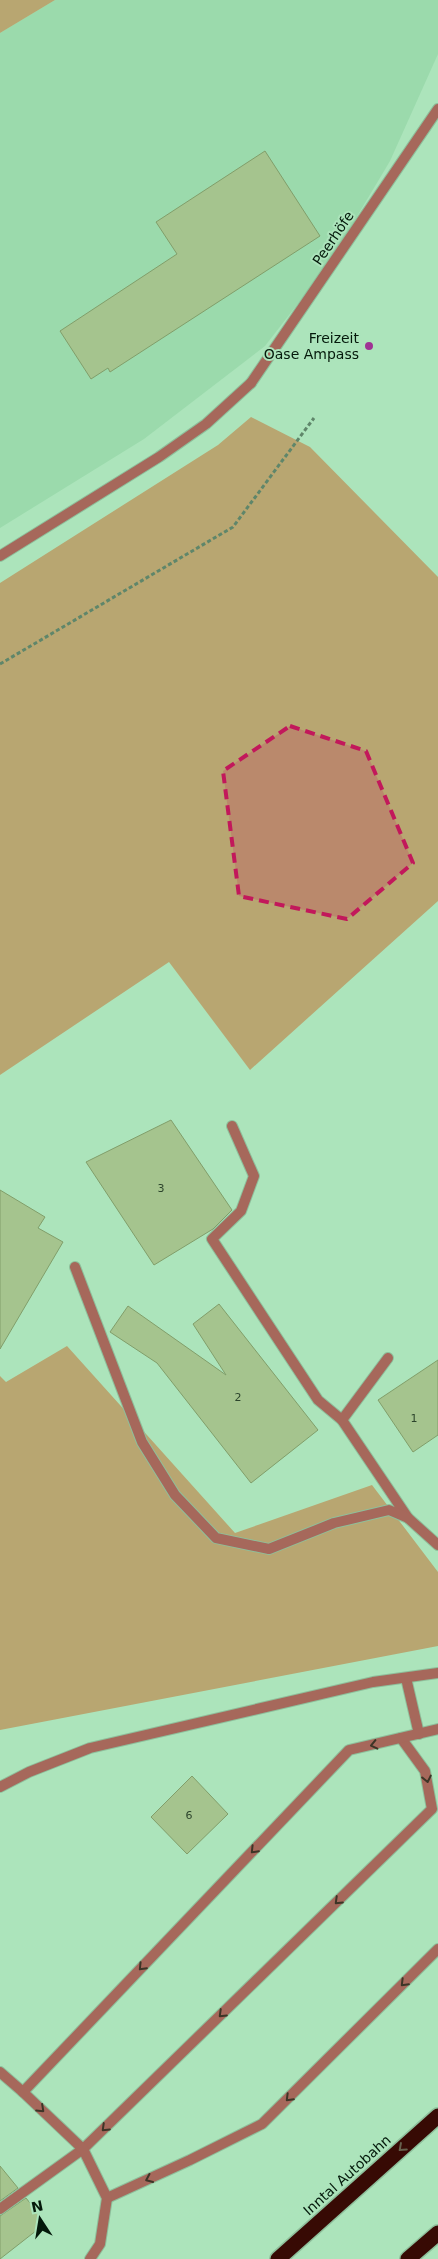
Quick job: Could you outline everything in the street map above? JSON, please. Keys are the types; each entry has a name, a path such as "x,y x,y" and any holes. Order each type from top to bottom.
{"highway":[{"name":"Inntal Autobahn","path":"278,2259 438,2116"},
{"path":"408,2259 438,2233"}],"street":[{"name":"Peerhöfe","path":"0,556 159,457 198,430 251,383 438,110"},
{"path":"232,1126 254,1176 241,1210 212,1239 318,1400 342,1420 408,1518 438,1545"},
{"path":"75,1267 142,1442 175,1495 216,1538 269,1549 334,1524 388,1510 408,1518"},
{"path":"342,1420 388,1358"},
{"path":"0,1787 28,1772 90,1748 373,1682 438,1673"},
{"path":"406,1678 419,1734"},
{"path":"23,2092 349,1750 438,1729"},
{"path":"0,2209 83,2149 435,1806 426,1771 401,1738"},
{"path":"107,2198 262,2124 438,1948"},
{"path":"0,2072 83,2149 107,2198 100,2244 90,2259"}],"path":[{"path":"0,664 233,527 314,418"}],"highlighted area":[{"path":"290,726 366,751 413,863 347,919 239,896 223,771"}],"shaded area":[{"path":"0,0 55,0 0,33"},
{"path":"55,0 438,0 438,54 390,161 328,265 265,346 144,439 0,528 0,33"},
{"path":"251,417 310,447 438,577 438,901 250,1070 169,962 0,1075 0,583 218,445"},
{"path":"67,1346 235,1533 372,1485 438,1572 438,1646 0,1730 0,1376 6,1382"}],"building":[{"path":"265,151 320,236 110,372 108,368 91,379 60,331 177,254 156,222"},
{"path":"171,1120 232,1210 213,1229 154,1265 86,1162"},
{"path":"0,1190 45,1217 38,1228 63,1242 0,1349"},
{"path":"219,1304 318,1430 251,1483 157,1363 110,1332 128,1306 226,1375 193,1324"},
{"path":"438,1360 438,1435 413,1452 378,1400"},
{"path":"192,1776 228,1814 187,1854 151,1817"},
{"path":"0,2166 18,2188 0,2201"},
{"path":"26,2198 46,2223 0,2259 0,2216"}],"place":[{"name":"Freizeit Oase Ampass","path":"369,346"}]}
